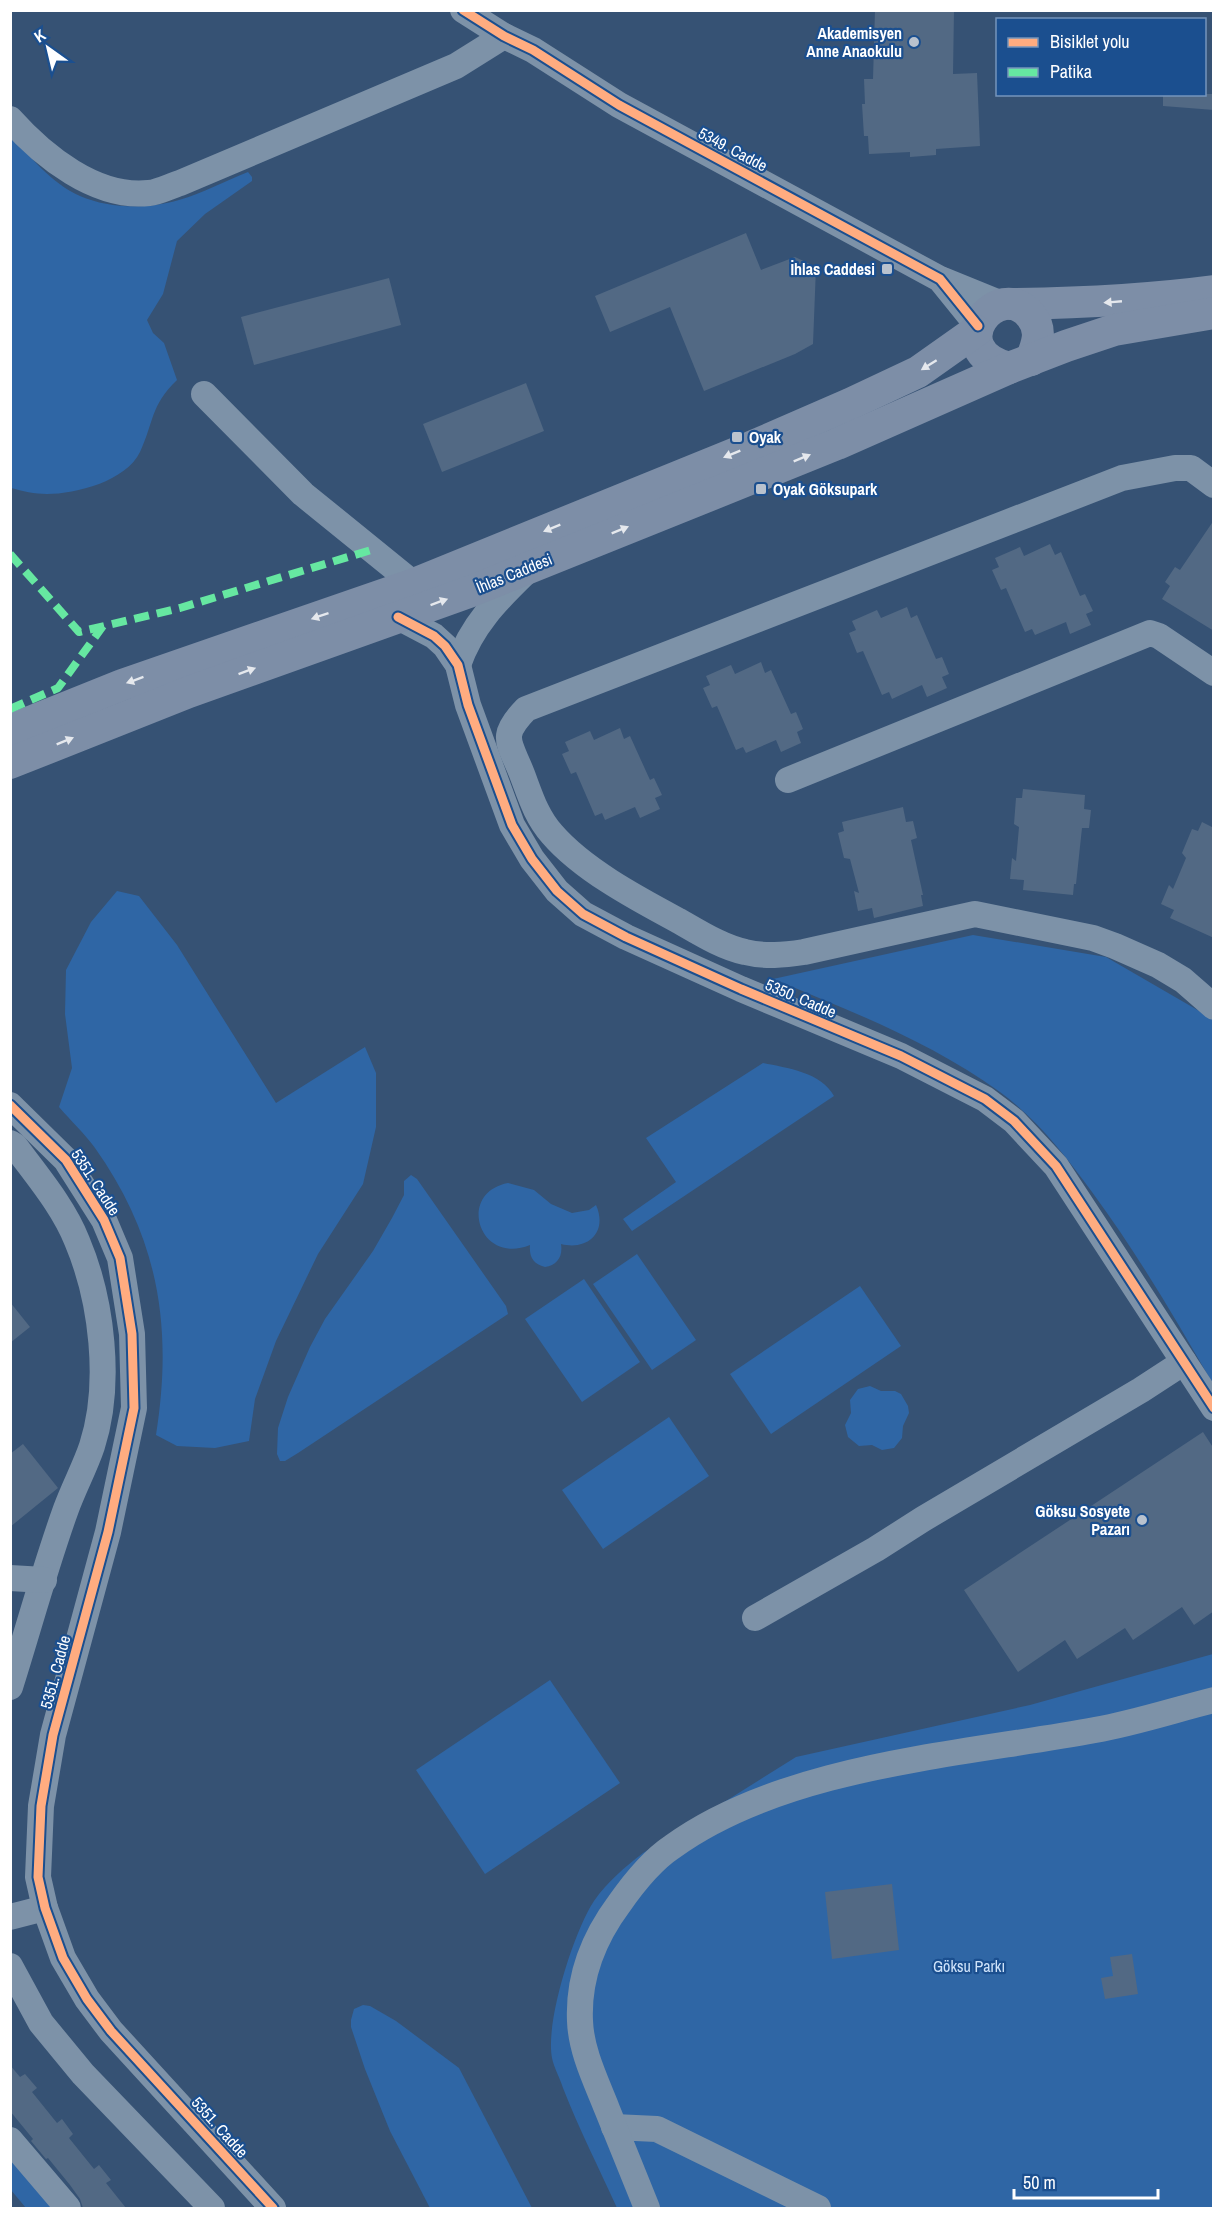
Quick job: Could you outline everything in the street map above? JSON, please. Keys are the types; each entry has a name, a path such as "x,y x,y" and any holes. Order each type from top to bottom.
{"main road":[{"path":"1007,304 1029,313 1035,321 1038,340 1020,364 988,360 976,342 977,328 985,314 993,308 1007,304 1094,303 1214,291"},
{"name":"İhlas Caddesi","path":"386,612 532,566 837,444 1020,364 1114,330 1214,313"},
{"name":"İhlas Caddesi","path":"386,612 414,584 850,404 918,372 977,328"},
{"path":"10,730 122,685 386,612"},
{"path":"10,763 386,612"}],"street":[{"name":"5349. Cadde","path":"463,10 619,105 940,279 977,328"},
{"path":"10,119 38,147 81,177 105,188 149,193 180,183 450,69 504,36"},
{"path":"940,279 1007,304"},
{"path":"204,394 303,494 414,584"},
{"path":"1214,485 1191,468 1175,468 1122,478 525,709 511,726 508,735 512,752 537,814 552,834 625,892 712,940 744,952 781,955 804,952 975,914 1093,938 1115,946 1158,965 1183,980 1214,1007"},
{"path":"458,665 476,626 505,592 532,566"},
{"name":"5350. Cadde","path":"386,612 434,636 445,646 458,665 468,705 512,825 532,859 557,891 583,914 626,937 741,989 901,1056 985,1099 1014,1121 1056,1166 1214,1408"},
{"path":"788,780 1150,633 1159,636 1214,673"},
{"name":"5351. Cadde","path":"10,1105 66,1160 104,1220 120,1258 132,1334 134,1408 108,1532 53,1735 40,1806 38,1877 45,1908 63,1958 93,2007 111,2031 273,2208"},
{"path":"10,1143 52,1196 77,1239 94,1291 102,1345 101,1404 93,1445 66,1509 10,1687"},
{"path":"755,1618 876,1549 1184,1362"},
{"path":"10,1578 44,1580"},
{"path":"647,2208 590,2068 580,2024 580,1989 587,1960 604,1924 632,1886 670,1848 714,1820 762,1799 838,1776 918,1759 1098,1730 1214,1700"},
{"path":"10,1917 45,1908"},
{"path":"10,1966 41,2023 83,2074 212,2208"},
{"path":"614,2127 657,2129 818,2208"},
{"path":"10,2140 68,2208"}],"green space":[{"path":"10,135 42,169 60,184 80,196 104,203 142,206 167,203 197,194 248,172 252,177 252,181 205,214 177,241 163,294 147,320 153,333 164,343 177,380 157,406 140,452 124,471 99,484 72,492 42,494 11,488"},
{"path":"117,891 139,896 177,945 276,1103 365,1047 376,1073 376,1127 363,1184 318,1254 276,1341 255,1399 249,1441 215,1448 177,1446 156,1435 163,1358 156,1285 147,1250 134,1216 117,1182 91,1143 59,1107 72,1068 65,1014 66,970 91,922"},
{"path":"973,935 1106,957 1213,1019 1213,1384 1125,1238 1061,1151 1026,1114 974,1074 918,1043 773,979"},
{"path":"763,1063 793,1069 812,1076 821,1081 834,1096 632,1231 623,1219 676,1182 646,1138"},
{"path":"411,1175 417,1179 506,1306 508,1314 298,1453 285,1461 280,1461 277,1454 278,1428 288,1397 310,1347 325,1319 373,1251 404,1195 404,1181"},
{"path":"508,1183 534,1190 551,1204 572,1213 589,1210 596,1205 599,1215 597,1231 587,1242 580,1245 561,1244 558,1260 545,1267 537,1264 533,1259 530,1245 512,1249 498,1246 487,1237 480,1226 479,1213 482,1200 492,1189"},
{"path":"637,1254 696,1340 652,1370 593,1284"},
{"path":"584,1279 640,1362 582,1402 525,1319"},
{"path":"860,1286 901,1346 771,1434 730,1374"},
{"path":"870,1386 881,1391 895,1391 901,1394 908,1406 909,1413 903,1426 902,1438 894,1448 882,1450 872,1445 859,1446 848,1437 845,1425 851,1413 850,1400 858,1389"},
{"path":"669,1417 709,1476 603,1549 562,1490"},
{"name":"Göksu Parkı","path":"1213,1654 1213,2208 617,2208 563,2088 553,2062 551,2042 557,2000 578,1933 594,1901 617,1875 643,1853 796,1757 1030,1705"},
{"path":"550,1680 620,1783 485,1874 416,1770"},
{"path":"363,2005 370,2006 396,2021 459,2068 532,2208 430,2208 390,2131 351,2027 354,2009"},
{"path":"10,2140 68,2208 26,2208 11,2190"}],"building":[{"path":"875,10 954,10 953,74 977,73 980,146 936,149 936,155 910,157 910,152 869,154 868,136 864,136 862,104 865,104 864,79 873,79"},
{"path":"1214,94 1214,110 1163,106 1163,96"},
{"path":"746,233 761,270 795,257 816,267 813,344 795,354 704,391 670,307 610,332 595,296"},
{"path":"389,278 401,325 254,365 241,317"},
{"path":"526,383 544,431 442,472 423,424"},
{"path":"1214,520 1214,631 1162,599 1170,586 1165,582 1175,567 1180,570"},
{"path":"1050,544 1055,555 1061,552 1080,596 1085,594 1093,611 1086,614 1091,625 1070,634 1066,622 1035,635 1032,629 1025,632 1006,588 1001,590 992,570 999,567 995,558 1020,547 1024,556"},
{"path":"907,607 911,618 917,615 936,659 942,657 949,674 942,677 947,688 927,697 922,685 892,699 889,692 882,695 863,651 857,653 849,633 856,630 852,621 877,610 881,618"},
{"path":"761,662 765,673 771,670 791,714 796,712 803,729 797,732 801,743 781,752 776,740 746,753 743,747 736,750 717,706 712,708 703,688 710,685 706,676 731,665 735,674"},
{"path":"620,728 624,739 630,736 650,780 654,778 662,795 655,798 660,809 640,818 635,807 605,820 602,813 595,816 576,772 571,774 562,754 569,751 565,742 590,731 594,740"},
{"path":"1023,789 1085,795 1084,809 1091,810 1089,828 1082,828 1073,895 1023,890 1024,880 1010,879 1012,858 1016,861 1019,827 1014,824 1016,798 1022,798"},
{"path":"903,807 906,822 913,821 917,838 911,840 923,895 921,895 923,906 874,918 872,908 858,911 854,891 859,893 850,859 844,858 838,833 844,831 842,822"},
{"path":"1202,822 1214,828 1214,938 1170,918 1174,910 1161,904 1169,885 1173,889 1186,858 1182,853 1192,829 1198,831"},
{"path":"10,1302 30,1327 10,1343"},
{"name":"Göksu Sosyete Pazarı","path":"1203,1432 1214,1449 1214,1611 1194,1625 1182,1607 1133,1640 1125,1628 1077,1659 1065,1640 1018,1672 964,1590"},
{"path":"23,1444 58,1488 10,1527 10,1454"},
{"path":"892,1884 899,1950 832,1959 825,1892"},
{"path":"1132,1954 1138,1994 1105,1999 1101,1978 1113,1976 1110,1957"},
{"path":"10,2065 20,2077 25,2074 37,2088 32,2092 57,2123 62,2119 73,2134 69,2138 94,2169 99,2165 111,2180 106,2183 126,2208 83,2208 80,2199 70,2185 31,2141 33,2139 10,2111"}],"marked path":[{"path":"10,554 79,632 180,608 371,550"},
{"path":"10,709 58,688 103,626"}],"cycle path":[{"path":"463,10 504,36 533,50 619,105 940,279 978,326"},
{"path":"398,617 434,636 445,646 458,665 468,705 512,825 532,859 557,891 583,914 626,937 741,989 901,1056 985,1099 1014,1121 1056,1166 1214,1408"},
{"path":"10,1105 66,1160 104,1220 120,1258 132,1334 134,1408 108,1532 53,1735 41,1806 38,1877 45,1908 63,1958 87,1999 111,2031 273,2208"}],"place":[{"name":"Akademisyen Anne Anaokulu","path":"914,42"},
{"name":"İhlas Caddesi","path":"887,269"},
{"name":"Oyak","path":"737,437"},
{"name":"Oyak Göksupark","path":"761,489"},
{"name":"Göksu Sosyete Pazarı","path":"1142,1520"}]}
